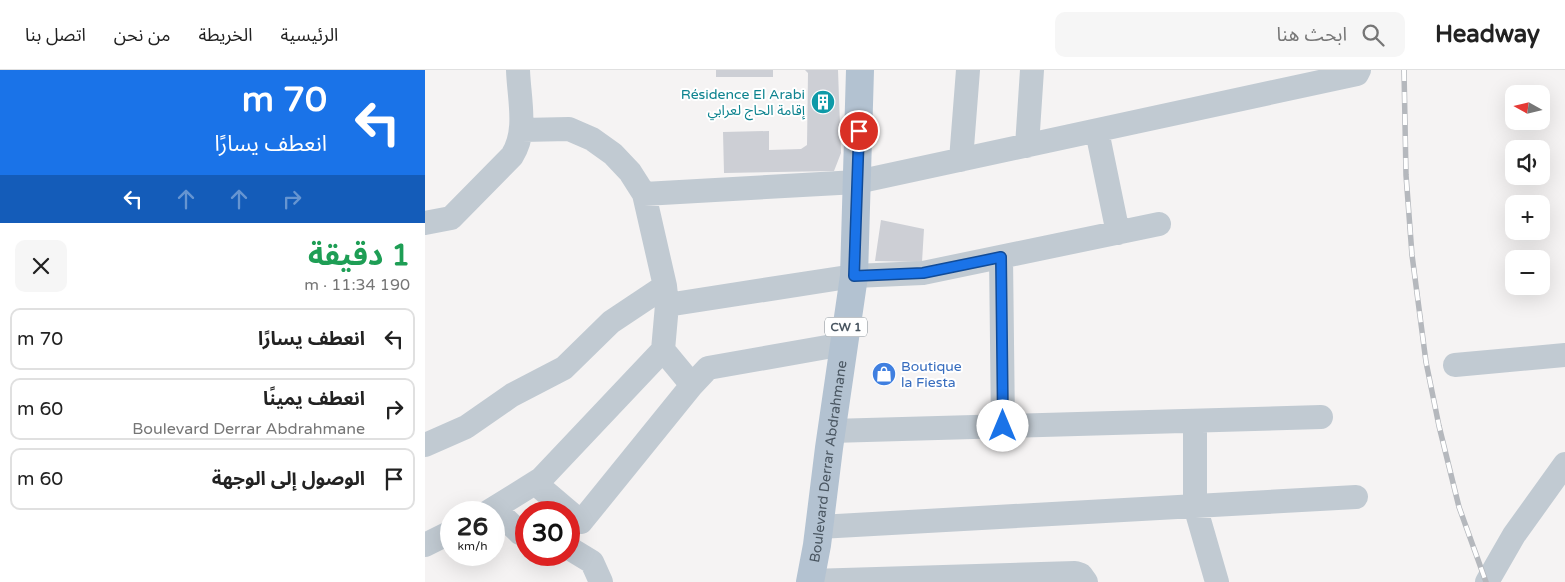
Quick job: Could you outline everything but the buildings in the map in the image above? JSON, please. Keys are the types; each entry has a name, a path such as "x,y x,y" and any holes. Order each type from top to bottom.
{"main road":[{"name":"Boulevard Derrar Abdrahmane","path":"810,581 854,276 861,70"}],"street":[{"path":"425,224 451,218 513,156 522,130 518,70"},
{"path":"961,160 968,70"},
{"path":"1027,146 1032,70"},
{"path":"644,194 857,182 1357,74 1359,70"},
{"path":"505,503 548,472 663,350 666,295 644,194 631,172 613,154 592,139 569,129 522,130"},
{"path":"1097,131 1118,233"},
{"path":"425,445 466,427 512,395 564,368 611,322 666,295 854,276 923,273 1159,224"},
{"path":"1001,257 1003,426"},
{"path":"535,483 581,522 692,385 708,368 843,344"},
{"path":"663,350 692,385"},
{"path":"1455,365 1565,355"},
{"path":"831,432 1321,417"},
{"path":"1195,421 1195,506 1217,582"},
{"path":"1487,582 1513,535 1565,464"},
{"path":"819,527 1356,497"},
{"path":"425,545 440,538"},
{"path":"580,555 592,562 601,582"},
{"path":"810,581 1075,573 1081,575 1086,582"}],"railway":[{"path":"1404,70 1406,175 1412,255 1426,362 1439,426 1459,507 1486,582"}],"place":[{"name":"Résidence El Arabi إقامة الحاج لعرابي","path":"823,102"},
{"name":"Boutique la Fiesta","path":"884,374"}],"route":[{"path":"859,131 854,276 923,273 1001,257 1003,426"}]}
